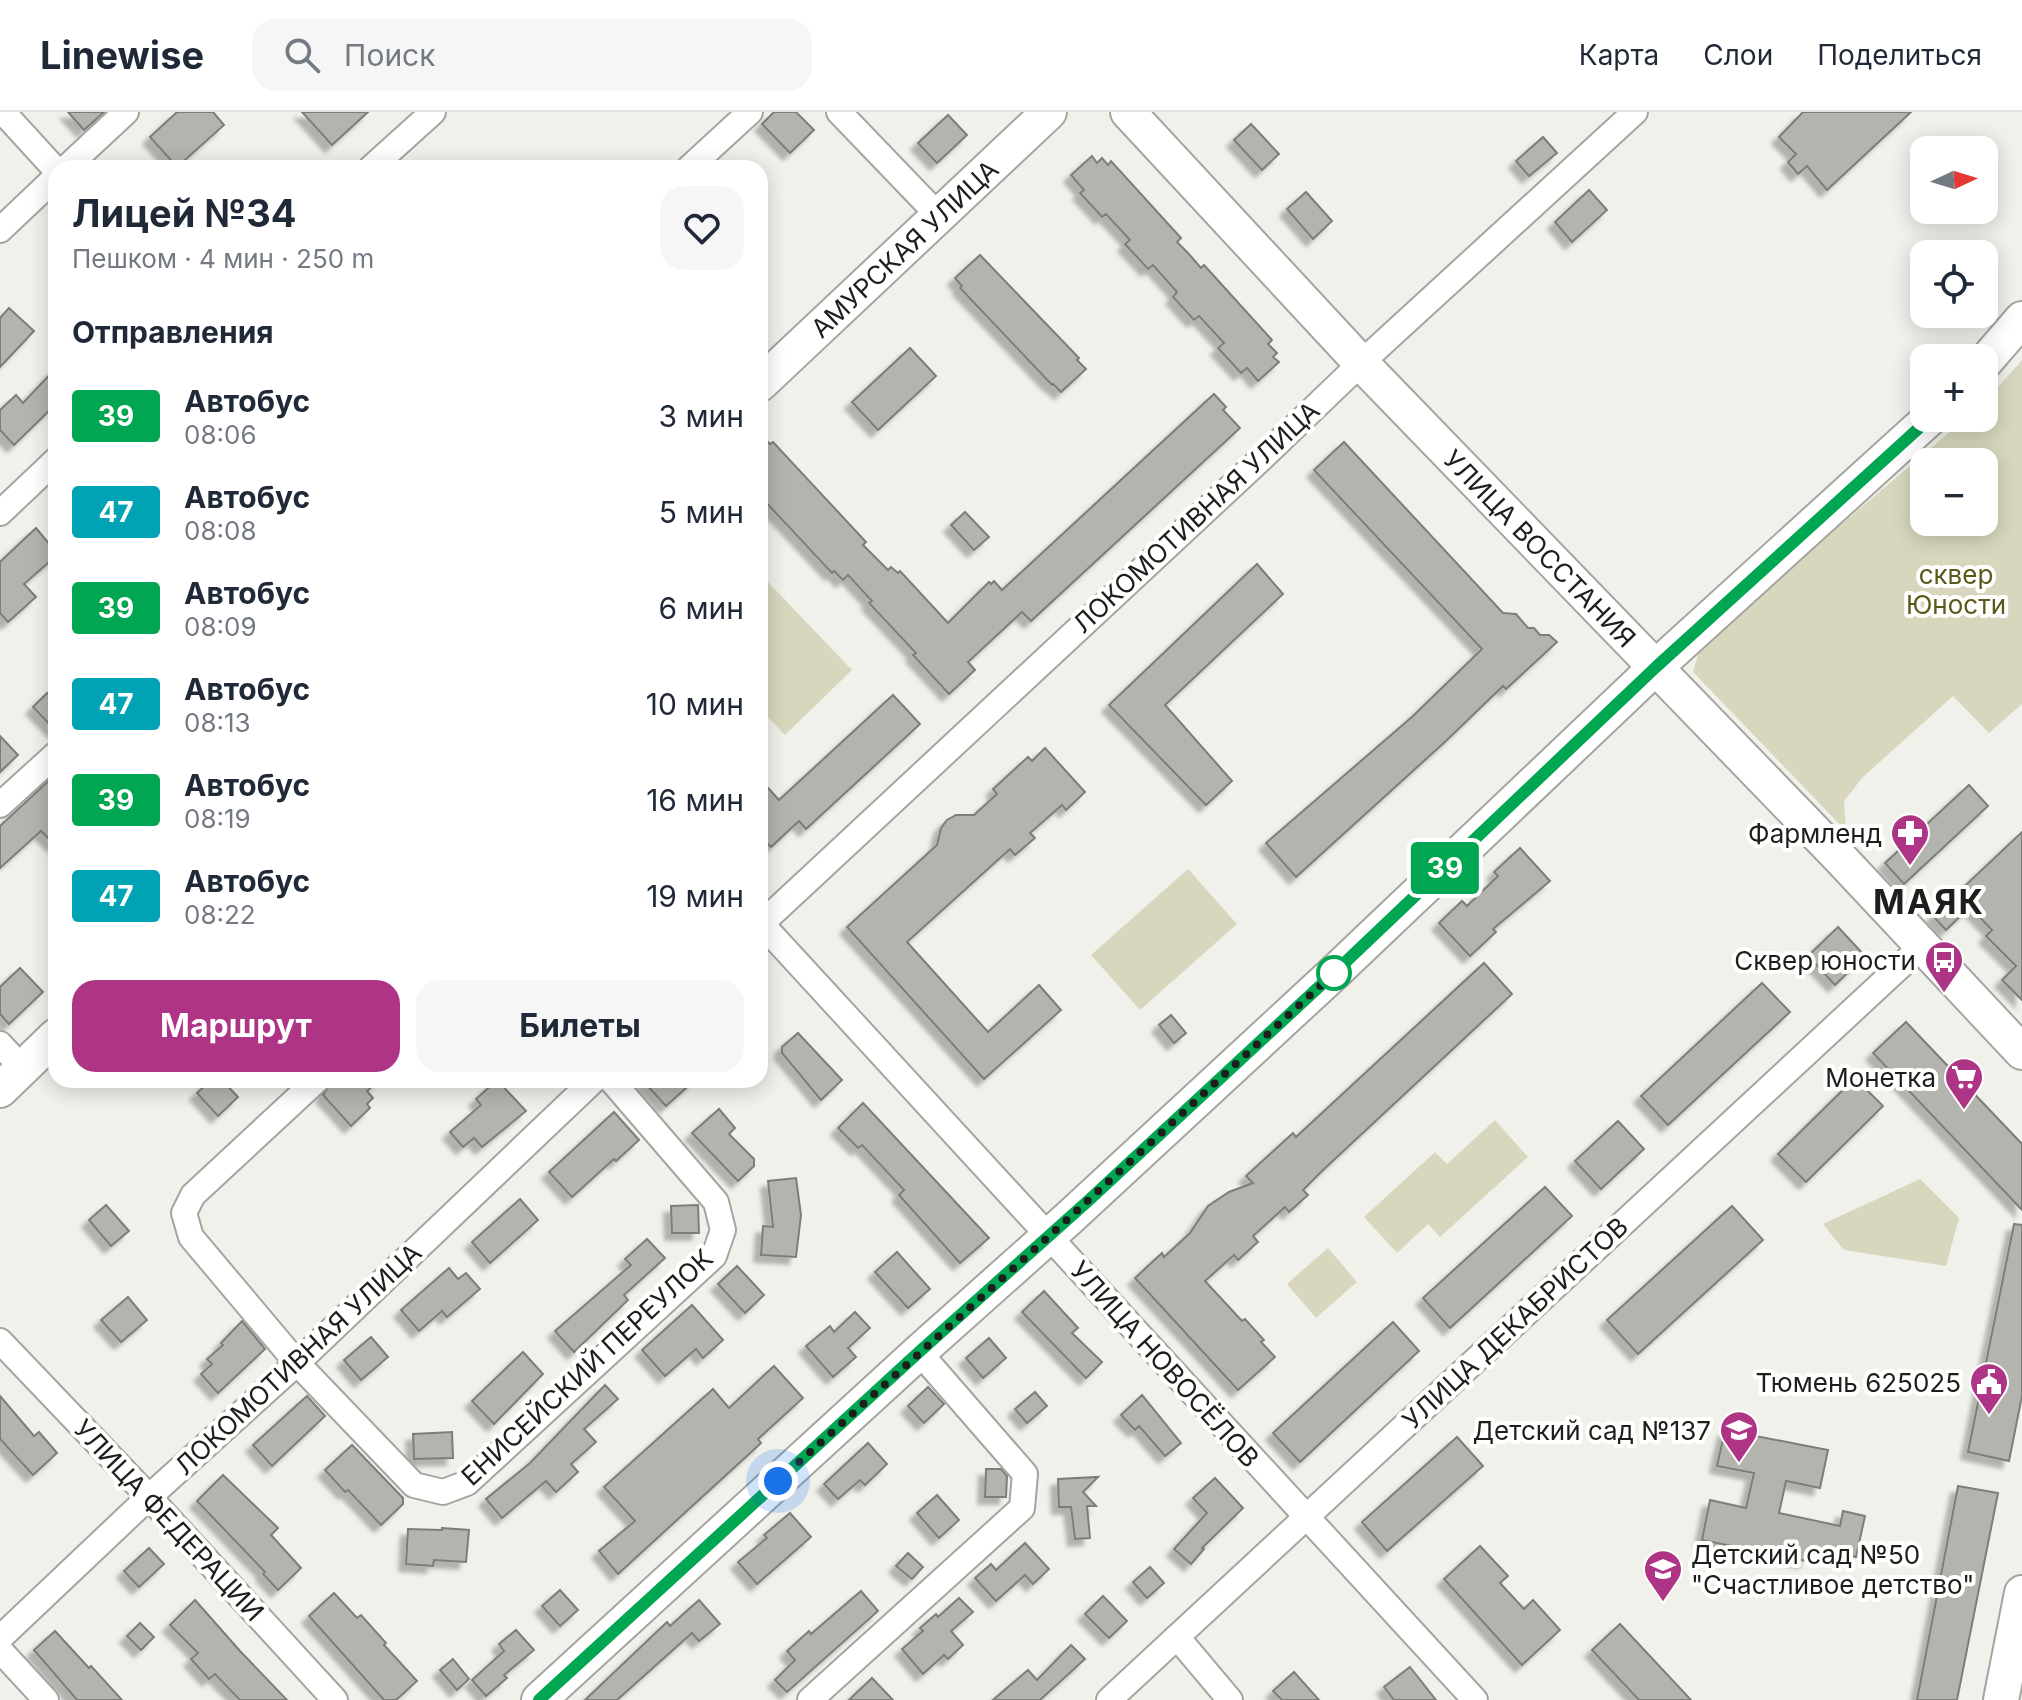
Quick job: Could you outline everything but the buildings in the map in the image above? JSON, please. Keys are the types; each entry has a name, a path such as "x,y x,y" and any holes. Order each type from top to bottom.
{"street":[{"path":"3,112 48,161"},
{"path":"75,160 126,112"},
{"path":"380,160 433,112"},
{"path":"698,160 750,112"},
{"path":"839,112 939,216"},
{"name":"АМУРСКАЯ УЛИЦА","path":"768,376 1049,112"},
{"name":"УЛИЦА ВОССТАНИЯ","path":"1128,112 1361,363 1840,858 2022,1052"},
{"name":"ЛОКОМОТИВНАЯ УЛИЦА","path":"768,917 1635,112"},
{"path":"0,230 48,185"},
{"path":"1998,347 2022,319"},
{"path":"543,1699 1335,972 1656,667 1915,432"},
{"path":"0,513 48,468"},
{"path":"0,805 48,761"},
{"name":"УЛИЦА НОВОСЁЛОВ","path":"768,931 1475,1700"},
{"name":"УЛИЦА ДЕКАБРИСТОВ","path":"1109,1700 1921,947"},
{"path":"8,1068 48,1041"},
{"name":"ЕНИСЕЙСКИЙ ПЕРЕУЛОК","path":"308,1088 193,1195 184,1213 191,1237 297,1363 414,1485 443,1492 467,1483 714,1256 723,1230 716,1202 618,1088"},
{"name":"ЛОКОМОТИВНАЯ УЛИЦА","path":"0,1638 297,1363 586,1088"},
{"name":"УЛИЦА ФЕДЕРАЦИИ","path":"0,1341 149,1497 335,1700"},
{"path":"810,1700 1022,1508 1025,1474 919,1352"},
{"path":"2001,1700 2022,1593"},
{"path":"1177,1637 1230,1700"},
{"path":"0,1650 46,1700"}],"green space":[{"name":"сквер Юности","path":"2022,360 2022,704 1989,733 1953,696 1863,777 1844,801 1846,831 1693,672 1701,644 1910,466 1910,536 1998,536 1998,448 1931,448 1950,432 1998,432 1998,387"},
{"path":"768,582 852,670 785,735 768,717"},
{"path":"1188,869 1237,924 1140,1010 1091,955"},
{"path":"1495,1120 1528,1157 1440,1237 1428,1224 1397,1253 1364,1217 1435,1152 1447,1164"},
{"path":"1920,1179 1959,1218 1946,1266 1844,1250 1823,1224"},
{"path":"1328,1248 1357,1282 1316,1318 1287,1284"}],"bus line":[{"name":"39","path":"539,1700 1088,1201 1656,667 1915,432"}],"place":[{"name":"Фармленд","path":"1910,867"},
{"name":"Сквер юности","path":"1944,994"},
{"name":"Монетка","path":"1964,1111"},
{"name":"Тюмень 625025","path":"1989,1416"},
{"name":"Детский сад №137","path":"1739,1464"},
{"name":"Детский сад №50 \"Счастливое детство\"","path":"1663,1603"}],"district":[{"name":"МАЯК","path":"1929,901"}],"route":[{"path":"778,1481 1334,973"}]}
